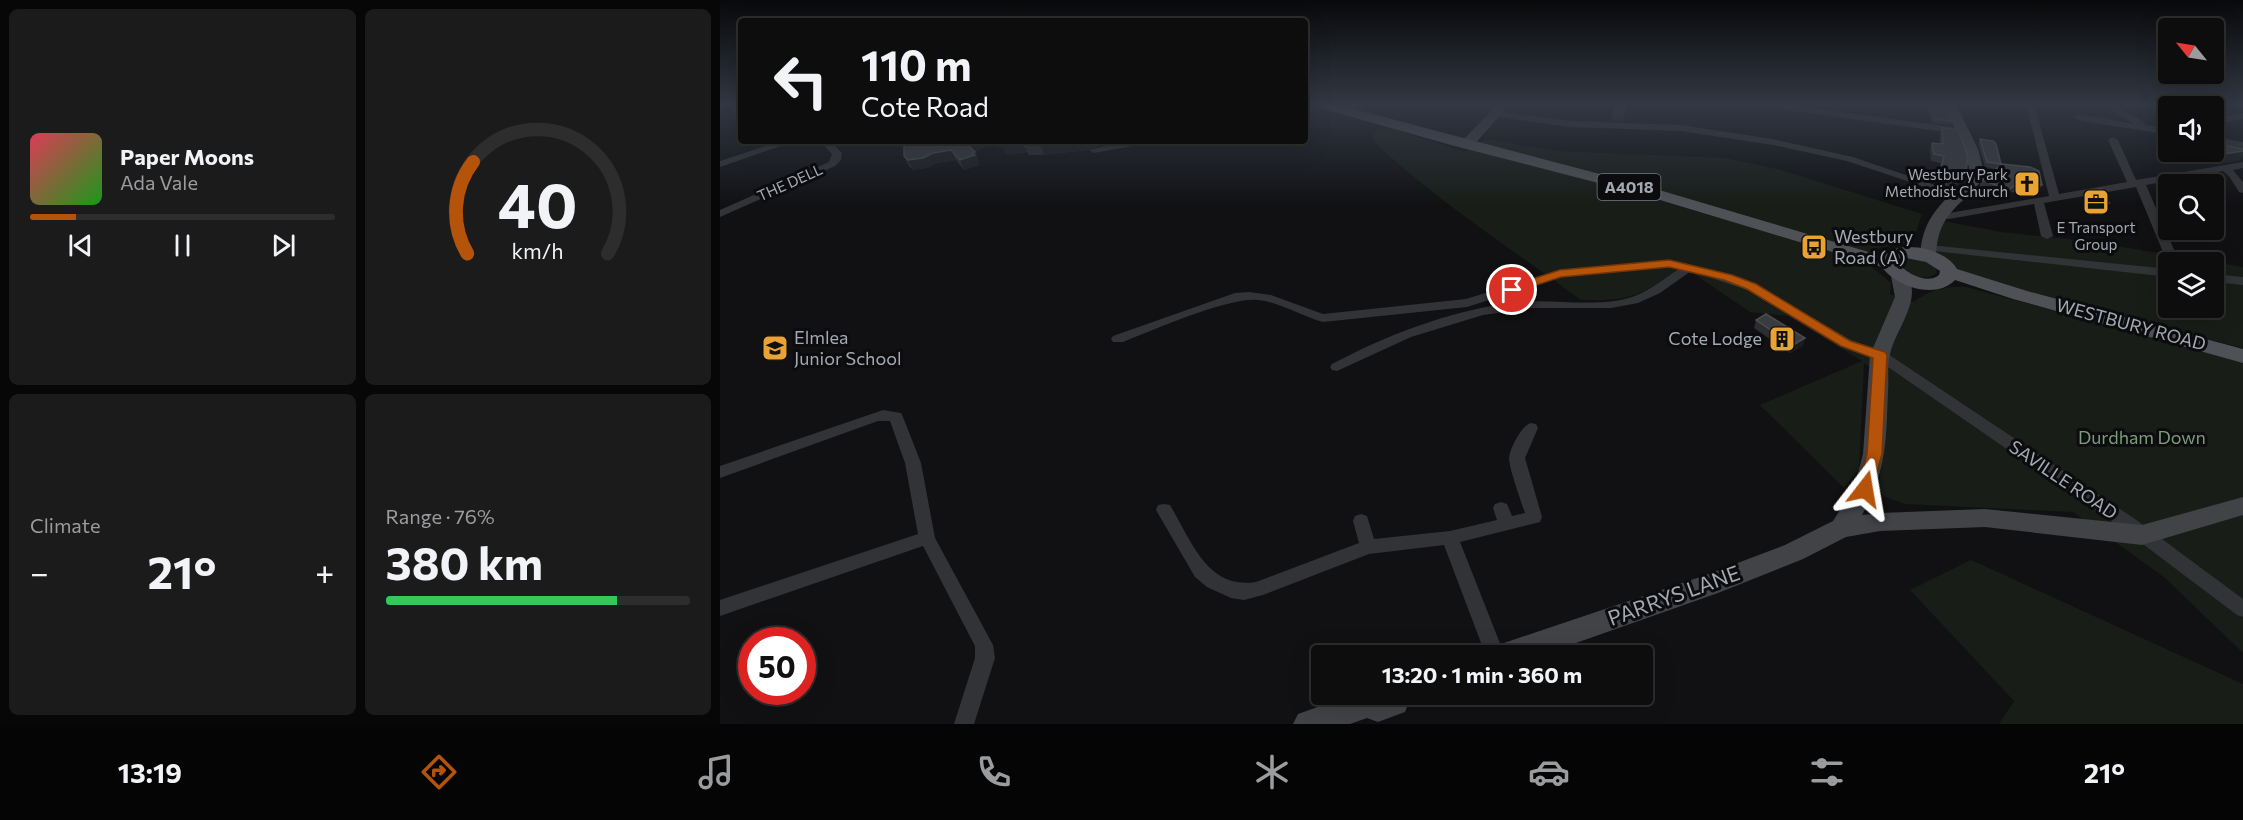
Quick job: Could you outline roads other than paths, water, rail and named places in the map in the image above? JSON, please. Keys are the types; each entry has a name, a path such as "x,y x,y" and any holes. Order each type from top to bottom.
{"main road":[{"name":"A4018","path":"1445,138 1798,235 1892,265 1927,284"},
{"path":"1457,141 1461,138"},
{"path":"1842,528 1865,489 1874,454 1880,355 1904,297 1927,284 1943,282 1948,276 1943,263 1925,249 1938,216 1978,176 1966,138"},
{"name":"A4018","path":"1892,265 1900,252 1925,249"},
{"path":"1892,265 1904,297"},
{"name":"WESTBURY ROAD","path":"1948,276 2243,356"},
{"name":"PARRYS LANE","path":"1534,645 1709,585 1794,552 1842,528 1880,522 1985,518 2143,530 2243,506"},
{"path":"1308,724 1357,705"}],"street":[{"path":"1745,138 1850,159 1959,195"},
{"path":"2039,138 2055,198"},
{"path":"2113,140 2169,252"},
{"path":"2224,142 2243,145"},
{"path":"720,164 781,144"},
{"name":"THE DELL","path":"720,214 832,164 836,160 837,153 828,144"},
{"path":"1094,150 1127,144"},
{"path":"1938,216 1949,216 2243,165"},
{"path":"2225,168 2234,174 2243,190"},
{"path":"2038,201 2047,236"},
{"path":"1925,249 2158,272"},
{"name":"SAVILLE ROAD","path":"1126,339 1235,297 1247,295 1273,298 1303,312 1323,318 1467,303 1560,274 1669,263 1689,267 1752,287 1846,344 1880,355 2143,530 2243,609"},
{"path":"1338,367 1406,334 1469,316 1532,304 1632,301 1663,285 1689,267"},
{"path":"2224,279 2243,280"},
{"path":"720,472 876,416 896,417 914,463 927,538 984,645 985,658 964,724"},
{"path":"1164,510 1201,572 1214,582 1231,590 1257,590 1368,547 1450,537 1503,515 1534,517 1517,458 1525,436 1532,428"},
{"path":"1361,520 1368,547"},
{"path":"1450,537 1492,645"},
{"path":"720,608 927,538"}],"place":[{"name":"Westbury Park Methodist Church","path":"2027,184"},
{"name":"E Transport Group","path":"2096,202"},
{"name":"Westbury Road (A)","path":"1814,247"},
{"name":"Cote Lodge","path":"1782,339"},
{"name":"Elmlea Junior School","path":"775,348"}],"park label":[{"name":"Durdham Down","path":"2142,438"}]}
